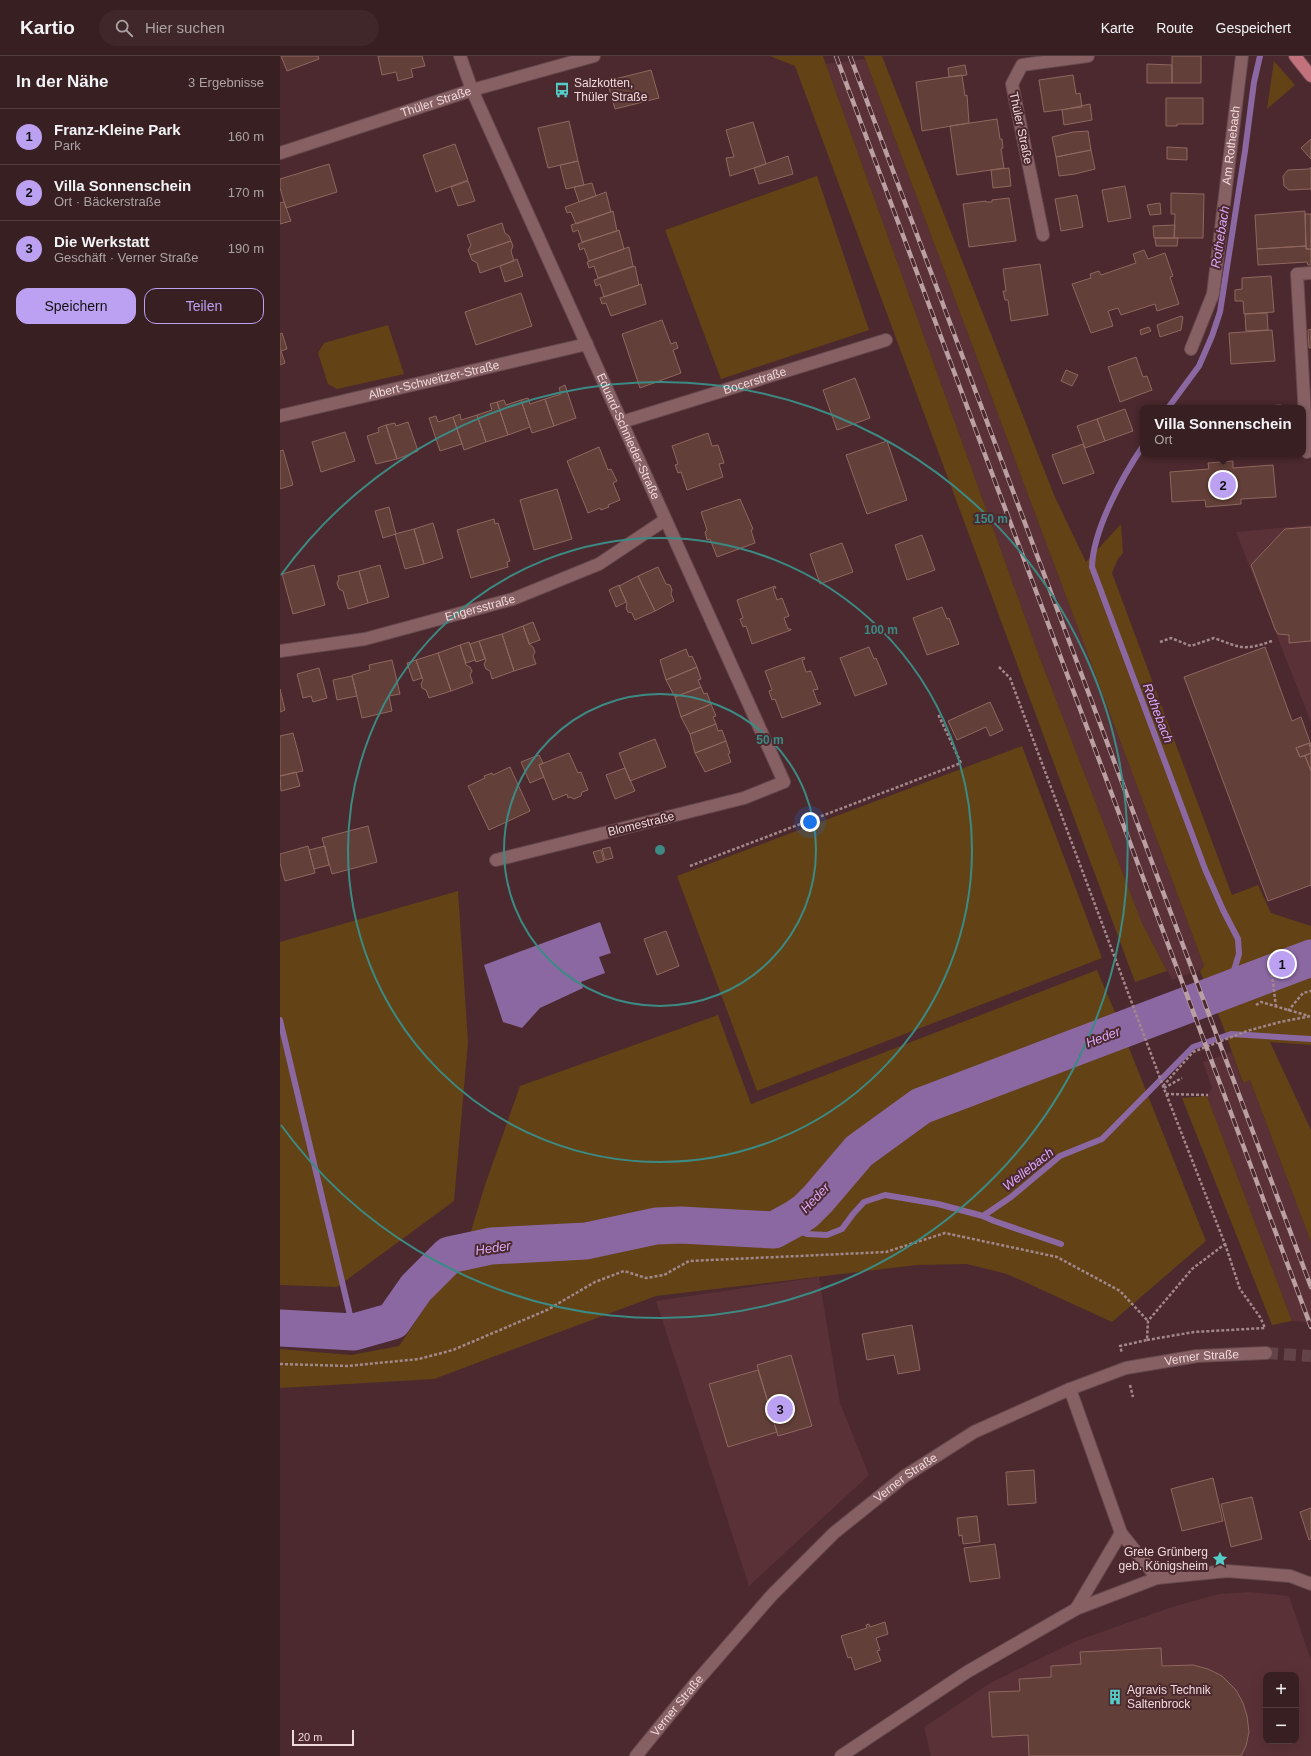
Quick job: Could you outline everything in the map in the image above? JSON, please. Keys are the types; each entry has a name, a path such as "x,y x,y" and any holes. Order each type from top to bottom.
{"main road":[{"path":"1295,56 1311,76"}],"street":[{"name":"Eduard-Schnieder-Straße","path":"460,56 472,90 784,782"},
{"name":"Thüler Straße","path":"280,153 472,90 594,56"},
{"name":"Thüler Straße","path":"1043,235 1012,84 1022,65 1088,56"},
{"name":"Am Rothebach","path":"1190,349 1212,294 1242,56"},
{"path":"1304,405 1297,274 1311,273"},
{"name":"Bocerstraße","path":"622,422 886,340"},
{"name":"Albert-Schweitzer-Straße","path":"280,416 587,344"},
{"path":"1306,434 1307,452"},
{"name":"Engersstraße","path":"280,651 365,639 513,599 599,564 665,520"},
{"name":"Blomestraße","path":"496,860 744,798 784,782"},
{"name":"Verner Straße","path":"636,1756 697,1681 772,1594 834,1533 905,1476 974,1432 1070,1389 1126,1368 1197,1356 1266,1353"},
{"path":"1070,1389 1121,1533 1157,1578"},
{"path":"1076,1609 1121,1533"},
{"path":"841,1756 967,1672 1076,1609 1157,1578 1227,1571 1290,1576 1311,1584"}],"path":[{"path":"1160,642 1171,638 1191,646 1214,638 1240,648 1252,648 1272,641"},
{"path":"999,667 1010,678 1163,1087 1225,1244 1240,1289 1265,1328 1194,1332 1120,1346 1133,1397"},
{"path":"690,866 961,762 938,714"},
{"path":"1272,974 1276,1007"},
{"path":"1287,1011 1303,993 1311,991"},
{"path":"1256,1004 1261,1002 1287,1011 1310,1016"},
{"path":"1163,1087 1193,1052 1246,1032 1310,1016"},
{"path":"1163,1087 1182,1078"},
{"path":"1166,1094 1208,1095"},
{"path":"280,1364 348,1366 419,1359 453,1350 547,1310 595,1282 624,1271 646,1278 664,1275 689,1261 886,1252 945,1232 1057,1258 1120,1291 1148,1322"},
{"path":"1146,1340 1148,1322 1192,1270 1225,1244"}],"shaded area":[{"path":"770,56 823,56 1038,653 1142,923 1167,971 1135,982 795,66"},
{"path":"864,56 882,56 1054,495 1086,562 1121,524 1123,553 1118,559 1112,573 1232,895 1258,885 1271,913 1311,926 1311,1045 1270,1042 1311,1130 1311,1242 1250,1080 1243,1083 1221,1021 1200,971 1204,966"},
{"path":"865,59 1204,966 1200,970 1172,980 1142,923 1038,653 826,64"},
{"path":"1274,61 1295,85 1267,109"},
{"path":"817,176 869,330 721,379 665,230"},
{"path":"388,325 404,374 337,389 328,384 318,353 324,343"},
{"path":"1311,525 1311,722 1236,532"},
{"path":"1022,746 1102,958 757,1091 677,876"},
{"path":"458,891 468,1042 454,1201 337,1287 280,1285 280,942"},
{"path":"600,922 611,953 599,957 605,973 581,982 583,988 540,1008 522,1028 503,1022 484,965"},
{"path":"1097,970 1117,1017 1081,1030 926,1094 890,1116 845,1154 811,1194 767,1226 661,1216 583,1232 493,1235 468,1241 485,1185 520,1086 718,1015 751,1104"},
{"path":"1123,1033 1206,1241 1112,1322 1007,1274 967,1264 917,1265 656,1296 434,1379 280,1388 280,1349 351,1355 399,1346 432,1297 460,1269 494,1258 589,1253 659,1236 776,1240 825,1202 860,1160 905,1125 938,1106"},
{"path":"1232,1052 1242,1083 1250,1080 1311,1242 1311,1323 1292,1321 1207,1096 1212,1088 1203,1062"},
{"path":"1207,1096 1292,1321 1272,1325 1182,1098"},
{"path":"819,1277 840,1403 869,1475 749,1586 656,1301"},
{"path":"1250,1592 1289,1596 1311,1660 1311,1756 931,1756 924,1727 990,1683 1076,1641 1172,1607 1219,1594"}],"building":[{"path":"281,56 318,56 319,59 287,71"},
{"path":"378,56 422,56 425,66 411,69 413,77 398,81 396,72 382,75"},
{"path":"1172,56 1201,56 1201,83 1172,83"},
{"path":"1147,64 1172,65 1172,83 1147,83"},
{"path":"965,65 967,75 949,77 948,68"},
{"path":"651,70 659,98 615,109 607,81"},
{"path":"962,75 965,96 967,95 969,123 922,131 916,82"},
{"path":"1073,75 1076,94 1080,93 1082,107 1044,112 1039,80"},
{"path":"1166,98 1203,98 1203,124 1177,124 1177,126 1166,126"},
{"path":"1090,104 1092,120 1064,125 1062,110"},
{"path":"997,119 1000,139 1002,139 1003,148 1001,149 1004,168 957,175 950,126"},
{"path":"569,121 578,161 548,168 538,128"},
{"path":"753,122 766,164 730,176 726,158 734,157 726,130"},
{"path":"1088,131 1091,150 1056,157 1052,137 1073,132"},
{"path":"1311,139 1311,159 1301,148"},
{"path":"455,144 468,180 436,192 423,155"},
{"path":"1167,147 1187,148 1187,160 1167,159"},
{"path":"1091,150 1095,169 1059,176 1056,157"},
{"path":"788,156 793,174 759,184 754,168"},
{"path":"578,161 584,185 566,189 560,165"},
{"path":"329,164 337,192 286,208 280,188 280,179"},
{"path":"1311,167 1311,189 1289,190 1284,186 1283,176 1288,170 1309,169"},
{"path":"1009,168 1011,186 993,188 991,170"},
{"path":"468,181 475,201 458,206 451,187"},
{"path":"592,183 596,196 579,202 574,187"},
{"path":"1125,186 1131,218 1108,222 1102,190"},
{"path":"606,192 611,212 576,224 571,212 567,213 565,207"},
{"path":"1171,193 1204,194 1203,238 1174,238 1175,214 1171,214"},
{"path":"1077,195 1083,227 1061,231 1055,199"},
{"path":"1009,198 1016,241 969,247 963,204 986,201 992,202 992,200"},
{"path":"284,202 291,221 280,224 280,203"},
{"path":"1160,203 1161,214 1150,215 1147,205"},
{"path":"613,211 617,231 582,242 578,230 573,232 571,225"},
{"path":"1305,211 1306,246 1257,249 1255,215"},
{"path":"1305,214 1311,214 1311,249 1306,249"},
{"path":"502,223 505,233 509,236 511,241 470,255 468,250 471,245 467,235"},
{"path":"1175,225 1174,238 1154,238 1153,226"},
{"path":"619,230 624,249 589,261 584,248 580,250 578,244"},
{"path":"1155,238 1178,238 1177,246 1156,246"},
{"path":"511,241 513,246 511,251 514,261 480,273 477,263 472,260 470,255"},
{"path":"1306,246 1306,249 1311,249 1311,265 1308,265 1307,262 1258,265 1257,249"},
{"path":"629,247 633,266 598,278 594,266 589,268 587,262"},
{"path":"1144,250 1148,259 1165,253 1173,276 1170,277 1179,304 1157,311 1155,304 1121,315 1118,308 1108,311 1113,326 1091,333 1072,284 1091,278 1090,274 1099,271 1101,275 1136,263 1133,254"},
{"path":"517,259 523,276 505,282 500,266"},
{"path":"1040,264 1048,315 1011,321 1008,300 1005,300 1003,291 1006,291 1003,269"},
{"path":"635,266 639,285 604,297 600,284 596,286 594,280"},
{"path":"1271,276 1274,312 1244,314 1243,301 1235,301 1235,290 1242,289 1242,278"},
{"path":"641,284 646,304 611,316 606,303 602,304 600,298"},
{"path":"521,293 532,326 476,345 465,312"},
{"path":"1267,313 1268,330 1246,331 1245,314"},
{"path":"1181,316 1183,317 1181,330 1160,337 1157,325"},
{"path":"662,320 671,344 676,342 678,348 673,350 681,373 640,388 622,334"},
{"path":"1149,327 1151,331 1141,335 1140,330"},
{"path":"1311,329 1311,348 1309,348 1308,330"},
{"path":"1272,330 1275,361 1231,364 1229,333"},
{"path":"282,333 287,349 281,351 285,363 280,365 280,334"},
{"path":"1136,357 1143,377 1147,376 1152,390 1120,402 1108,367"},
{"path":"1066,370 1078,375 1072,386 1061,381"},
{"path":"855,378 870,418 837,430 823,390"},
{"path":"565,385 576,418 554,426 545,399 561,394 559,388"},
{"path":"528,398 530,404 545,399 554,426 532,433 521,400"},
{"path":"504,400 506,405 521,400 530,427 508,435 497,402"},
{"path":"497,402 508,435 486,442 477,415 492,410 490,404"},
{"path":"1125,409 1133,431 1105,441 1097,419"},
{"path":"460,414 461,420 477,415 486,442 464,450 453,417"},
{"path":"436,416 438,422 453,417 462,444 440,451 429,418"},
{"path":"1097,419 1105,441 1085,448 1077,426"},
{"path":"408,422 418,451 397,459 386,425 395,423 396,426"},
{"path":"386,425 397,459 376,464 367,436 379,432 378,428"},
{"path":"345,432 355,461 321,472 312,442"},
{"path":"708,433 712,446 718,445 724,463 719,464 723,477 687,490 681,472 678,473 675,465 678,464 672,446"},
{"path":"887,441 907,500 867,514 846,455"},
{"path":"1083,444 1094,473 1063,484 1052,455"},
{"path":"599,447 608,470 611,469 617,481 613,483 620,500 608,505 609,507 601,510 600,508 588,513 567,461"},
{"path":"283,450 293,485 280,489 280,451"},
{"path":"1233,461 1233,468 1273,465 1276,497 1241,499 1241,504 1206,507 1205,500 1172,502 1170,472 1209,469 1208,463"},
{"path":"557,489 572,539 534,550 520,500"},
{"path":"740,499 753,529 751,530 755,543 717,557 710,539 707,540 705,532 707,530 701,512"},
{"path":"389,507 396,534 383,538 375,511"},
{"path":"494,519 495,524 498,523 510,561 507,562 508,567 471,578 457,530"},
{"path":"433,523 443,558 424,564 414,529"},
{"path":"1311,527 1311,641 1289,643 1289,635 1278,634 1275,629 1251,565 1285,529"},
{"path":"414,529 424,564 405,569 395,534"},
{"path":"922,535 935,570 907,580 895,545"},
{"path":"842,543 853,572 820,584 810,554"},
{"path":"314,565 325,605 293,614 282,574"},
{"path":"380,565 389,597 368,603 359,571"},
{"path":"658,567 666,584 670,585 672,590 671,594 674,601 655,611 638,576"},
{"path":"359,571 368,603 348,609 343,591 339,589 337,583 339,579 338,576"},
{"path":"638,576 655,611 635,620 632,613 628,612 626,608 627,603 619,586"},
{"path":"619,585 626,602 616,607 609,590"},
{"path":"775,586 776,588 773,588 777,600 782,598 789,616 784,618 788,629 791,630 752,644 746,626 743,627 740,619 743,618 737,600"},
{"path":"942,607 947,619 949,618 959,644 927,655 913,618"},
{"path":"533,622 540,640 529,644 523,626"},
{"path":"523,626 530,645 533,647 535,652 533,656 536,664 514,671 502,634"},
{"path":"502,634 514,671 492,679 490,671 486,669 484,664 486,660 479,641"},
{"path":"479,641 485,659 476,662 470,644"},
{"path":"469,642 475,660 466,663 460,645"},
{"path":"460,645 466,665 470,667 472,671 470,675 473,683 451,691 438,653"},
{"path":"869,647 874,659 876,658 887,684 855,696 840,658"},
{"path":"1265,647 1292,721 1301,717 1311,745 1311,747 1310,743 1296,748 1300,757 1305,756 1311,771 1311,885 1268,901 1184,677"},
{"path":"686,649 689,657 692,656 697,667 666,680 660,660"},
{"path":"438,653 451,691 429,698 426,690 422,688 421,684 423,680 416,660"},
{"path":"804,657 805,659 802,660 806,672 811,671 818,689 813,690 818,703 820,702 821,704 782,718 775,699 772,700 769,691 772,690 765,671"},
{"path":"392,660 400,694 389,696 392,711 362,718 352,675 370,670 369,665"},
{"path":"416,660 422,678 413,681 407,663"},
{"path":"697,667 701,679 698,680 701,687 675,697 666,680"},
{"path":"319,668 327,698 313,702 311,696 303,698 297,674"},
{"path":"352,676 357,696 337,700 333,680"},
{"path":"701,687 704,694 707,693 711,704 681,717 675,697"},
{"path":"280,689 285,710 280,712"},
{"path":"990,702 1003,730 990,736 986,727 957,740 948,721"},
{"path":"711,704 716,716 713,717 716,724 690,734 681,717"},
{"path":"716,724 718,731 722,730 726,741 695,753 690,734"},
{"path":"293,733 303,771 280,776 280,736"},
{"path":"655,739 666,767 630,781 619,753"},
{"path":"726,741 731,762 705,772 695,753"},
{"path":"1309,743 1311,753 1300,757 1296,748"},
{"path":"569,753 578,773 581,772 588,790 582,792 581,796 574,799 570,797 568,798 567,794 553,800 539,765"},
{"path":"1311,753 1311,771 1305,756"},
{"path":"539,755 543,763 539,765 544,777 530,783 521,762"},
{"path":"510,767 530,811 489,830 468,786 485,778 484,776 492,773 493,775"},
{"path":"625,768 635,791 615,799 606,775"},
{"path":"296,772 300,786 281,791 280,776"},
{"path":"368,826 377,862 332,874 322,838"},
{"path":"308,846 315,873 285,881 280,863 280,854"},
{"path":"325,846 329,865 314,869 309,850"},
{"path":"610,847 613,858 605,860 602,849"},
{"path":"601,850 604,861 597,863 593,852"},
{"path":"666,931 679,966 657,975 644,939"},
{"path":"912,1325 920,1370 898,1374 894,1355 867,1360 862,1334"},
{"path":"791,1355 812,1426 778,1436 757,1365"},
{"path":"758,1370 777,1432 728,1447 709,1384"},
{"path":"1034,1470 1036,1503 1008,1505 1006,1472"},
{"path":"1213,1478 1223,1521 1182,1531 1171,1489"},
{"path":"1252,1497 1262,1539 1231,1547 1221,1504"},
{"path":"1311,1508 1311,1539 1309,1540 1300,1512"},
{"path":"977,1516 980,1542 963,1544 962,1535 959,1536 957,1518"},
{"path":"995,1544 1000,1578 970,1582 964,1548"},
{"path":"885,1622 888,1634 876,1638 880,1650 877,1651 881,1661 855,1670 851,1657 848,1658 841,1636 867,1628 866,1625 869,1624 870,1627"},
{"name":"Agravis Technik Saltenbrock","path":"1161,1648 1162,1666 1193,1665 1208,1669 1222,1676 1236,1690 1243,1703 1247,1716 1249,1732 1246,1746 1241,1756 1029,1756 1028,1735 992,1737 989,1692 1020,1691 1019,1679 1051,1677 1051,1666 1081,1664 1080,1652"}],"waterway":[{"name":"Rothebach","path":"1170,405 1199,366 1212,336 1220,312 1254,82 1260,56"},
{"name":"Rothebach","path":"1140,451 1126,473 1110,504 1097,537 1092,567 1205,869 1223,910 1238,939 1239,954 1228,990"},
{"name":"Heder","path":"280,1328 354,1332 393,1321 416,1288 449,1255 491,1246 586,1241 656,1226 681,1225 774,1230 806,1211 859,1151 921,1106 1311,958"},
{"path":"280,1020 354,1332"},
{"name":"Wellebach","path":"786,1224 807,1234 827,1235 842,1229 864,1202 885,1195 938,1204 983,1216 1011,1197 1060,1156 1102,1139 1193,1047 1231,1034 1311,1039"},
{"path":"983,1216 1061,1244"}],"tunnel":[{"path":"1266,1353 1311,1356"}],"railway":[{"path":"836,56 1311,1327"},
{"path":"850,56 1311,1287"}],"place":[{"name":"Salzkotten, Thüler Straße","path":"562,90"},
{"name":"Villa Sonnenschein","path":"1223,485"},
{"name":"Franz-Kleine Park","path":"1282,964"},
{"name":"Die Werkstatt","path":"780,1409"},
{"name":"Grete Grünberg geb. Königsheim","path":"1220,1559"},
{"name":"Agravis Technik Saltenbrock","path":"1115,1697"}]}
